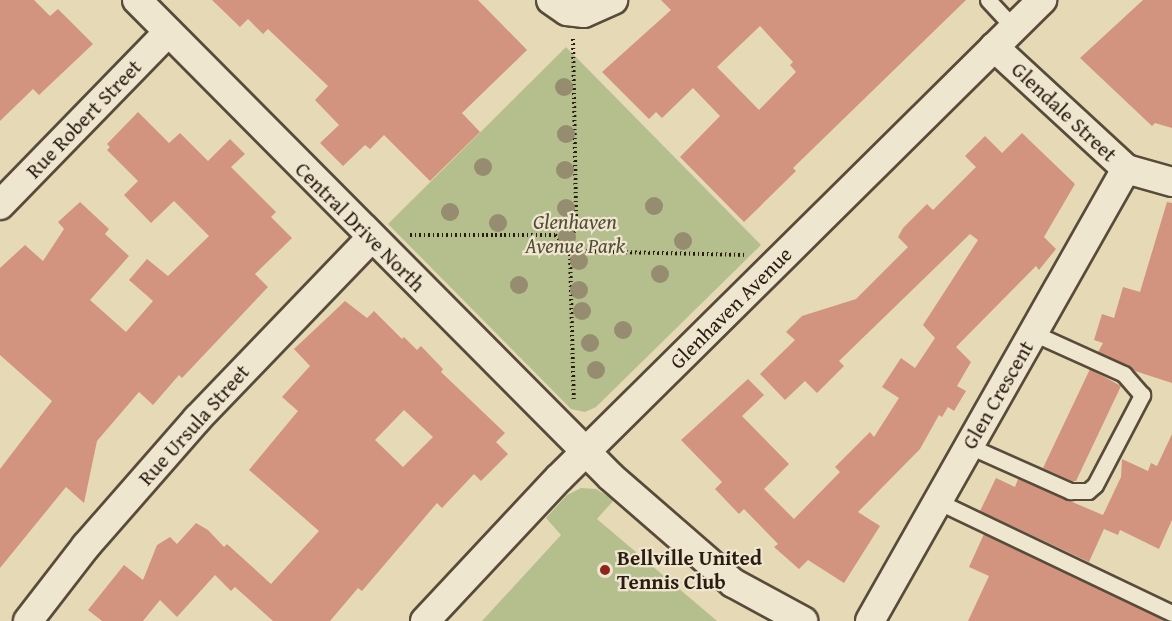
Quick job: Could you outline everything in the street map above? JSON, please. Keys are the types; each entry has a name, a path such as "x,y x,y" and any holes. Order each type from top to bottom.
{"street":[{"name":"Central Drive North","path":"137,0 585,452 734,583 803,621"},
{"path":"551,0 576,13 595,11 613,0"},
{"name":"Glenhaven Avenue","path":"425,621 585,452 1042,0"},
{"name":"Rue Robert Street","path":"0,205 168,32"},
{"name":"Glendale Street","path":"1004,38 1126,169 1172,182"},
{"name":"Glen Crescent","path":"870,621 1126,169"},
{"name":"Rue Ursula Street","path":"28,621 86,546 197,419 379,246"}],"lane":[{"path":"988,0 1004,38"},
{"path":"969,446 1071,491 1088,491 1095,485 1142,395 1124,374 1033,333"},
{"path":"937,501 1172,613"}],"path":[{"path":"556,423 574,405 572,251 576,218 576,13"},
{"path":"379,246 405,236 555,235 572,251 746,255 754,248"}],"green space":[{"name":"Glenhaven Avenue Park","path":"566,47 761,245 596,407 585,412 571,409 388,224"},
{"name":"Bellville United Tennis Club","path":"581,488 596,489 614,500 597,519 717,621 482,621 561,535 546,518 567,495"}],"building":[{"path":"0,0 34,0 50,16 58,9 93,44 39,95 33,89 0,121"},
{"path":"212,0 478,0 527,50 462,113 480,132 430,181 384,135 370,149 365,145 343,166 320,143 339,125 315,100 328,86 268,29 263,34 248,19 240,27"},
{"path":"661,0 966,0 793,168 796,171 744,222 680,157 720,116 693,88 662,118 656,112 649,119 602,72 671,10","holes":["760,26 793,62 790,65 796,72 759,110 717,67"]},
{"path":"1143,0 1172,0 1172,128 1155,123 1152,126 1080,58"},
{"path":"138,112 169,143 180,133 208,161 230,139 245,154 231,167 276,212 271,217 292,238 255,274 268,287 182,378 179,375 153,405 139,392 97,441 84,503 66,487 0,568 0,469 52,401 0,355 0,268 25,245 43,261 64,229 58,222 80,202 109,229 105,234 129,256 90,300 126,332 153,301 129,280 147,259 168,276 209,236 174,201 151,223 124,195 138,181 107,150 110,147 107,144"},
{"path":"1022,133 1075,184 1044,237 1056,249 1039,270 1036,266 956,347 971,362 957,386 966,391 954,411 948,407 942,417 939,415 920,449 858,512 880,526 844,583 808,560 799,569 774,547 778,544 744,509 739,514 715,489 722,482 681,440 748,379 764,395 742,416 789,464 764,489 794,519 840,472 835,467 870,432 874,437 899,398 882,387 901,358 915,368 935,338 923,325 978,240 970,234 839,361 844,366 817,393 805,381 785,400 760,374 795,340 786,332 802,316 856,299 908,247 898,237 903,228 927,204 933,210 976,167 965,156 985,136 1002,153"},
{"path":"1167,202 1172,203 1172,383 1135,371 1098,352 1103,343 1094,340 1102,314 1114,318 1123,287 1140,292"},
{"path":"345,301 367,318 374,311 402,339 404,337 417,350 421,346 443,369 441,372 505,433 496,442 508,454 481,481 474,474 442,508 437,503 362,591 358,588 330,621 273,621 235,587 231,591 215,575 177,617 160,600 143,621 102,621 88,610 124,565 143,580 157,545 170,537 177,544 196,523 208,530 224,547 227,544 271,584 319,531 249,470 298,411 282,397 310,366 294,349","holes":["404,410 433,437 403,467 375,440"]},
{"path":"1090,369 1121,386 1076,481 1072,481 1043,468"},
{"path":"1172,434 1172,520 1159,549 1120,530 1118,535 1104,529 1089,562 980,511 996,478 1015,487 1018,479 1103,515 1121,477 1122,459 1148,471 1151,463 1157,466"},
{"path":"984,534 1166,621 968,621 989,576 969,567"}],"place":[{"name":"Bellville United Tennis Club","path":"605,570"}]}
